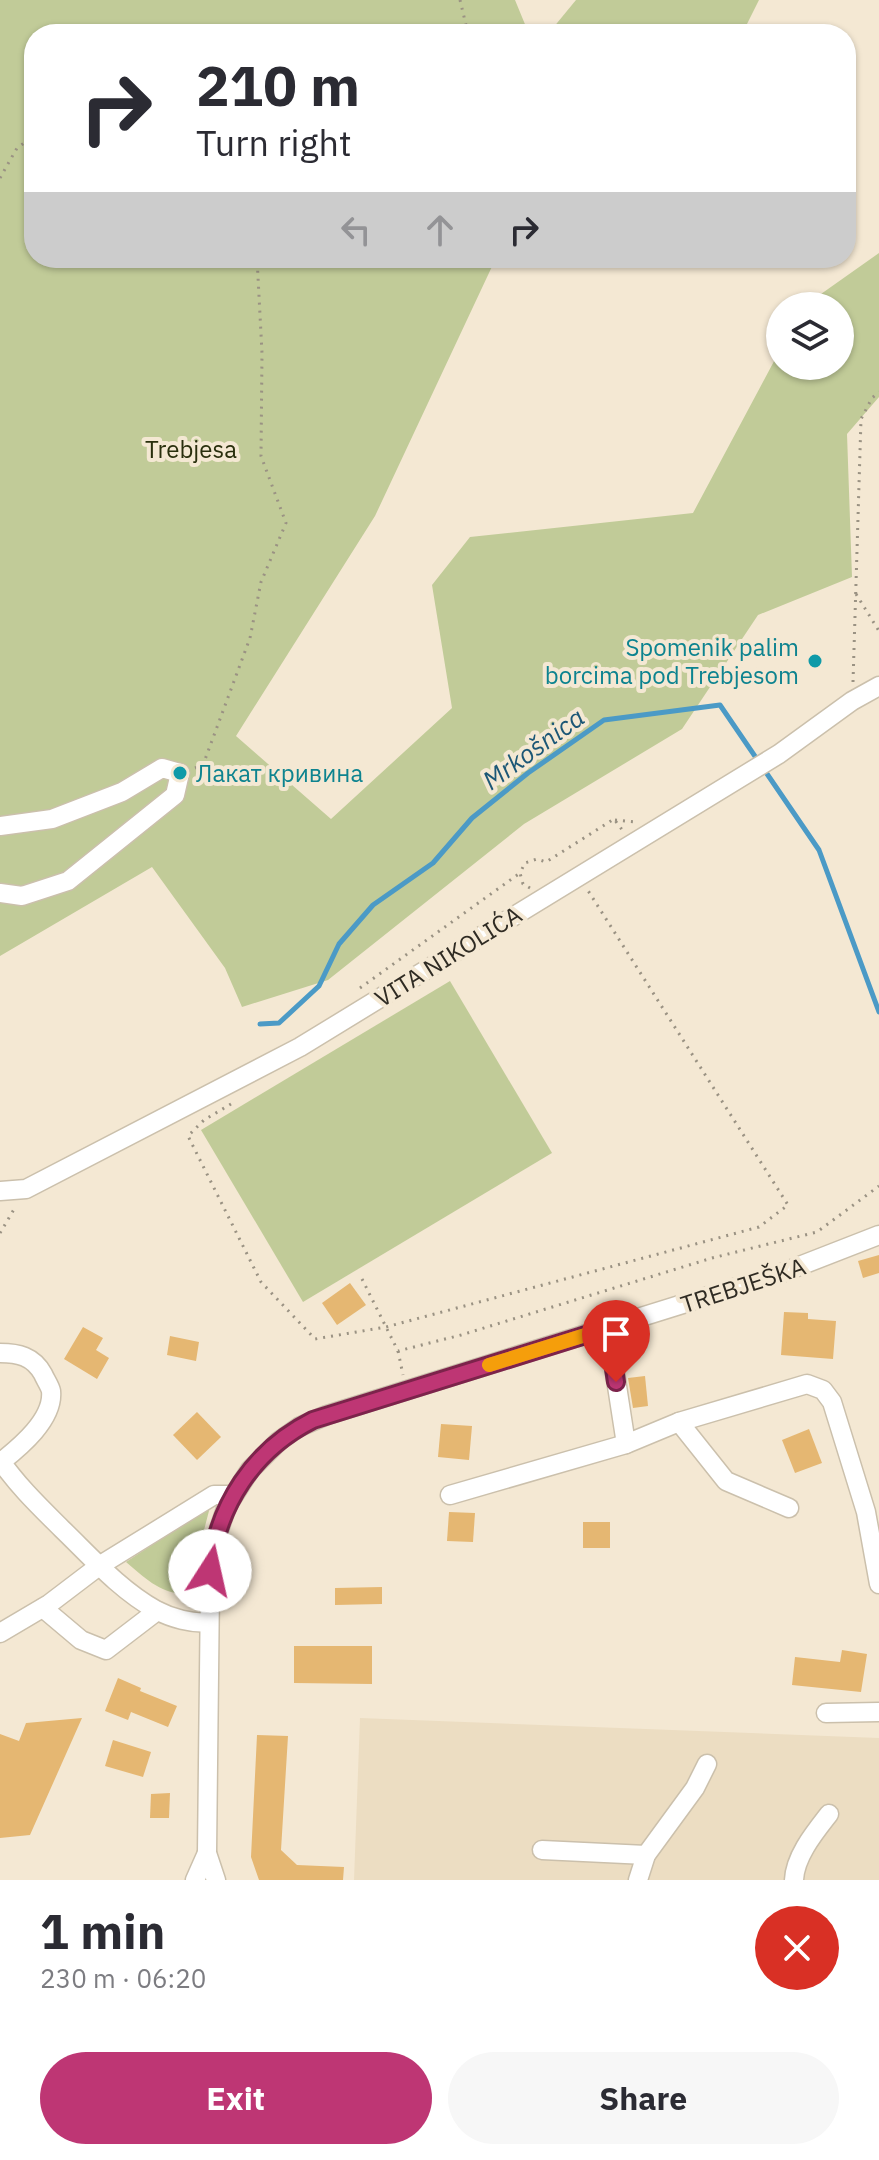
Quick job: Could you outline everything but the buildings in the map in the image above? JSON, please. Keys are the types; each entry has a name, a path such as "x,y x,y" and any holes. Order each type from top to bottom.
{"street":[{"name":"VITA NIKOLIĆA","path":"0,1191 26,1189 300,1047 779,754 852,701 879,686"},
{"path":"0,826 52,819 122,792 162,768 180,773 175,795 68,881 22,896 0,893"},
{"name":"TREBJEŠKA","path":"207,1853 210,1571 214,1544 232,1495 259,1459 299,1427 327,1415 779,1274 879,1235"},
{"path":"608,1328 626,1444"},
{"path":"0,1353 21,1353 40,1368 51,1390 48,1409 28,1441 1,1461 14,1480 99,1566 157,1611 194,1623 209,1622"},
{"path":"450,1495 626,1444 679,1422 807,1384 823,1390 832,1402 866,1512 879,1584"},
{"path":"679,1422 726,1481 789,1508"},
{"path":"0,1633 43,1608 99,1566 214,1495 232,1495"},
{"path":"43,1608 81,1640 106,1650 157,1611"},
{"path":"826,1713 879,1712"},
{"path":"638,1880 646,1855 695,1788 707,1764"},
{"path":"794,1880 794,1873 812,1836 829,1814"},
{"path":"542,1850 646,1855"},
{"path":"195,1880 207,1853"},
{"path":"207,1853 216,1880"}],"path":[{"path":"460,0 466,24"},
{"path":"0,178 17,148 24,143"},
{"path":"192,769 203,765 250,638 261,582 286,523 261,456 262,353 258,268"},
{"path":"852,701 861,419 872,398 879,392"},
{"path":"856,594 879,631"},
{"path":"350,996 520,873 525,863 537,859 546,862 614,819 632,843"},
{"path":"520,873 523,884 533,889 540,900"},
{"path":"231,1103 204,1120 188,1136 261,1282 315,1339 386,1327 759,1227 788,1205 579,876"},
{"path":"398,1351 461,1335 712,1258 817,1232 879,1186"},
{"path":"0,1233 26,1189"},
{"path":"362,1279 398,1351 406,1390"}],"shaded area":[{"path":"360,1718 879,1738 879,1880 354,1880"}],"green space":[{"name":"Trebjesa","path":"0,0 515,0 525,24 24,24 24,268 491,268 375,516 236,736 331,819 452,708 432,585 470,537 693,513 766,376 766,380 854,380 854,292 824,292 879,253 879,397 847,434 852,577 758,615 682,729 524,824 328,980 242,1007 225,968 152,867 0,956"},
{"path":"576,0 759,0 747,24 556,24"},
{"path":"450,981 552,1153 303,1302 201,1130"},
{"path":"210,1507 203,1534 200,1583 193,1592 165,1590 126,1562"}],"waterway":[{"name":"Mrkošnica","path":"260,1024 279,1023 319,986 339,944 373,905 433,863 472,818 528,773 604,720 720,705 819,850 879,1012"}],"slow traffic":[{"path":"489,1365 595,1332"}],"place":[{"name":"Spomenik palim borcima pod Trebjesom","path":"815,661"},
{"name":"Лакат кривина","path":"180,773"}],"route":[{"path":"210,1571 222,1519 241,1481 270,1448 313,1420 608,1328 616,1382"}]}
